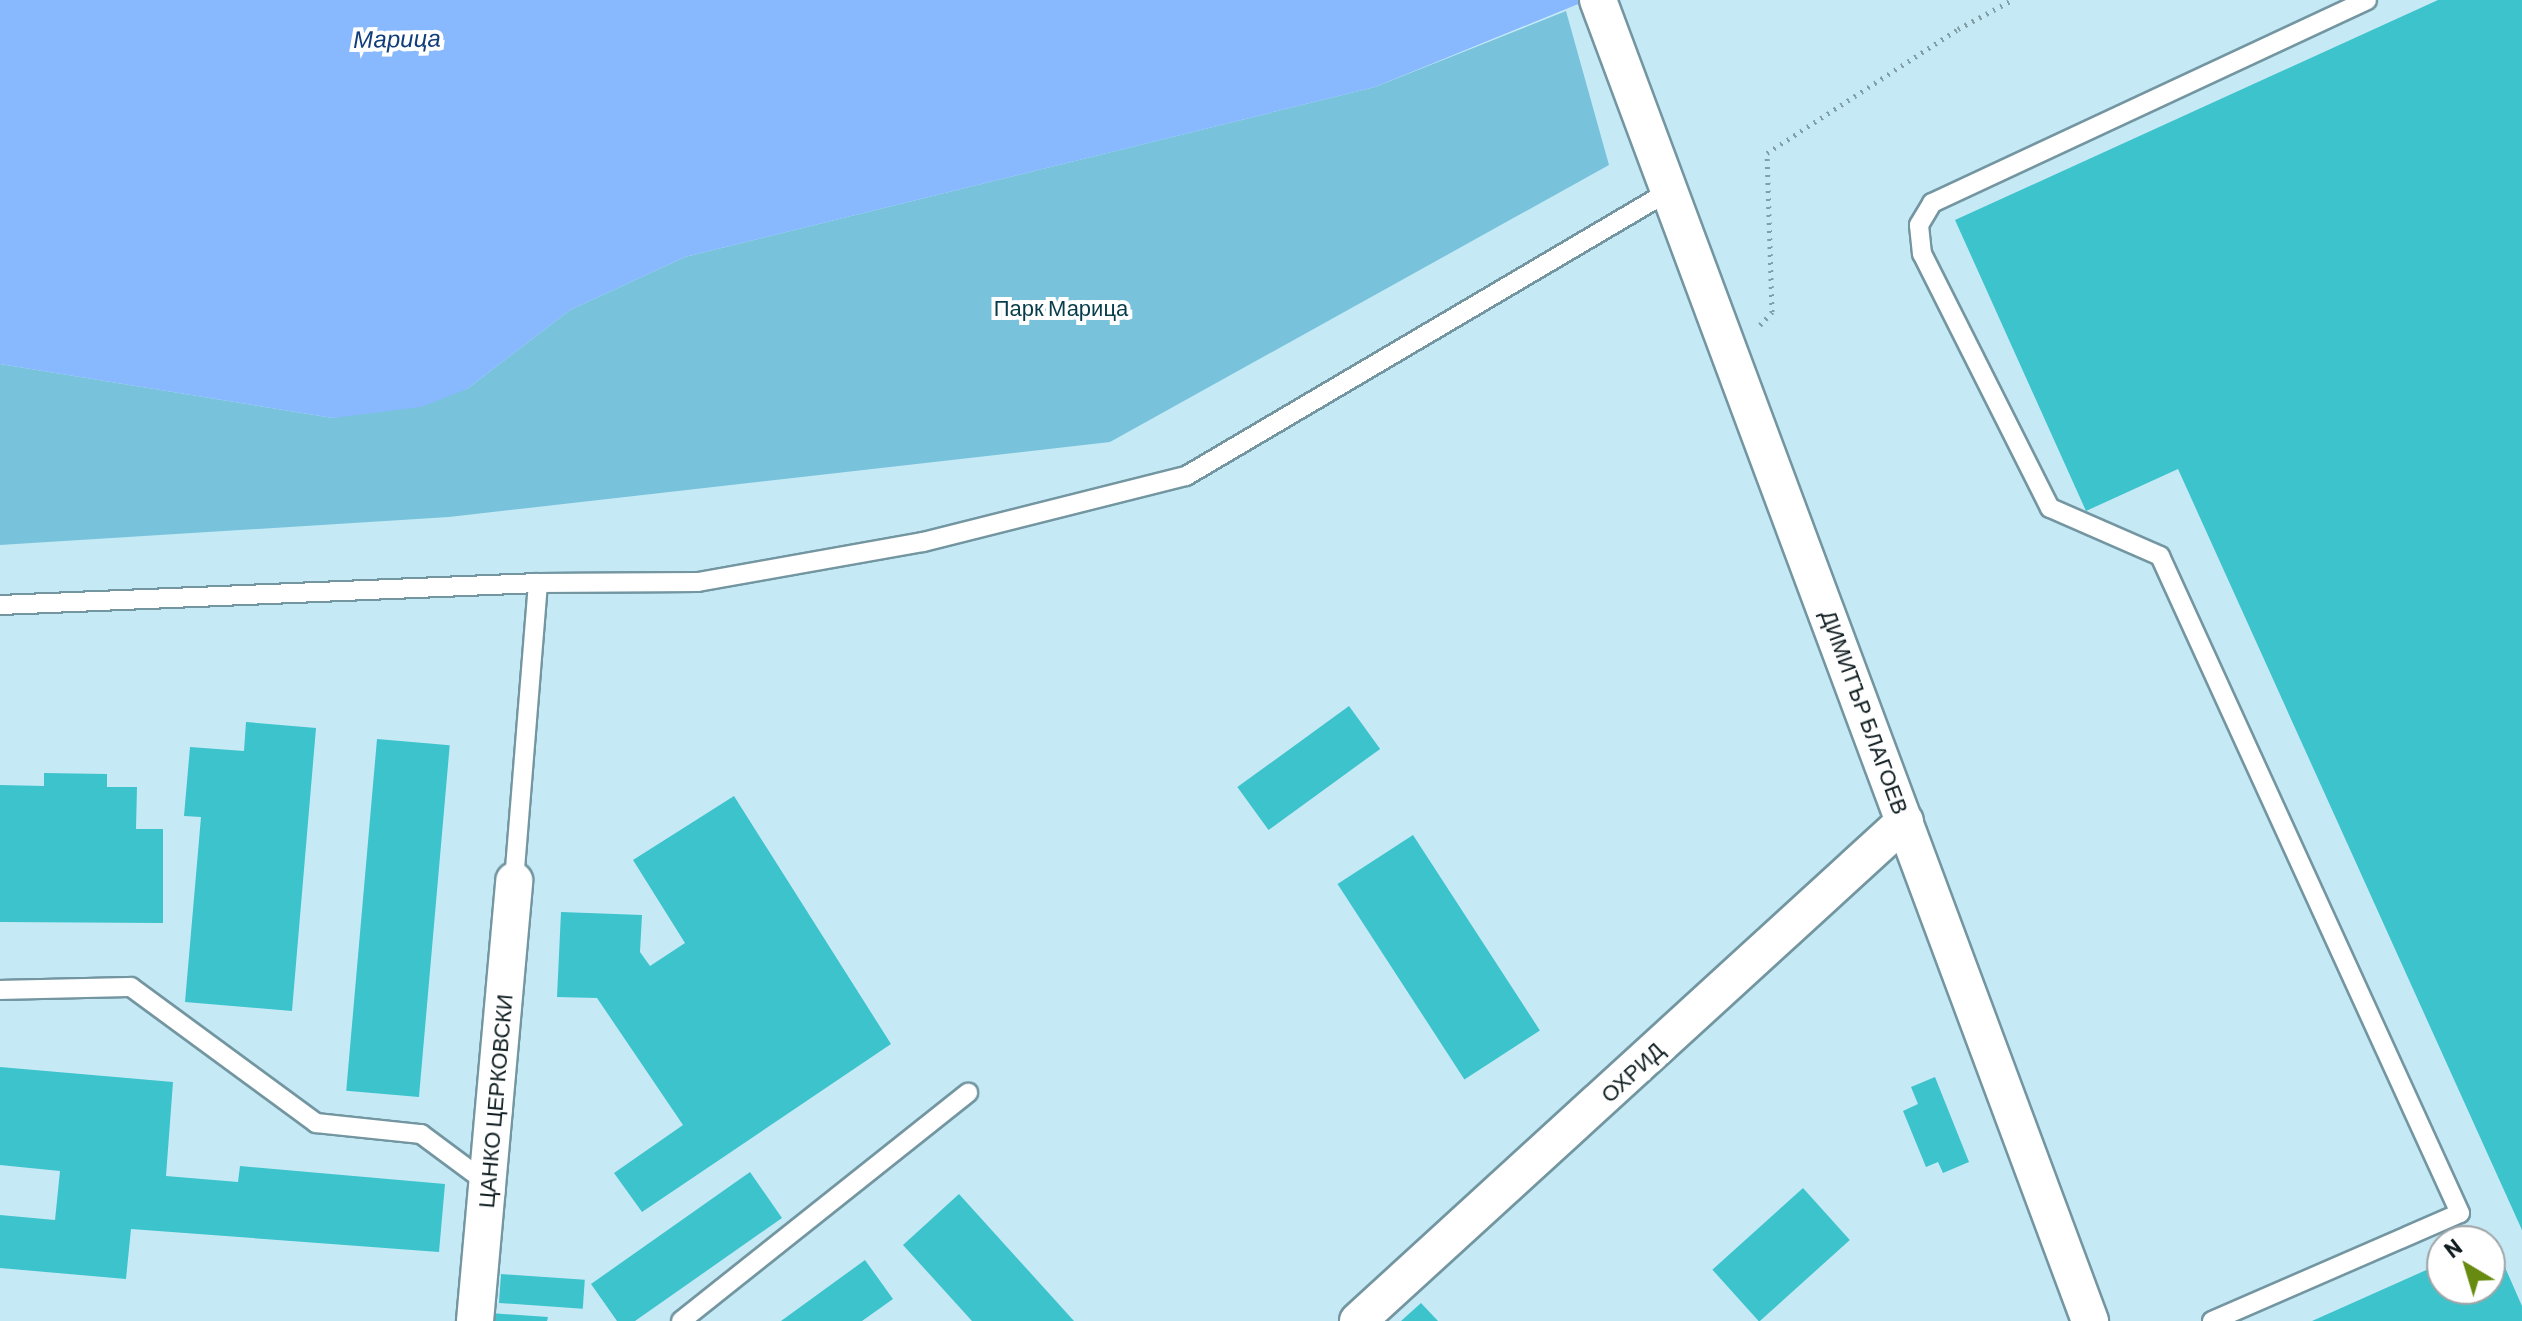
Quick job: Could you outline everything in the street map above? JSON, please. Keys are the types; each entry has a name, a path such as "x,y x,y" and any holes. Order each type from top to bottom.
{"street":[{"name":"ДИМИТЪР БЛАГОЕВ","path":"1598,0 2090,1321"},
{"name":"ОХРИД","path":"1358,1321 1905,821"},
{"name":"ЦАНКО ЦЕРКОВСКИ","path":"475,1321 514,881"}],"lane":[{"path":"2212,1321 2460,1213 2160,556 2050,508 1922,254 1919,225 1932,203 2367,0"},
{"path":"0,605 538,583 698,582 923,542 1186,476 1392,358 1671,190"},
{"path":"514,881 538,583"},
{"path":"0,990 131,987 316,1123 421,1134 487,1183"},
{"path":"681,1321 968,1093"}],"path":[{"path":"1732,355 1772,312 1767,153 1958,29 2012,0"}],"green space":[{"name":"Парк Марица","path":"1566,11 1609,165 1110,442 449,517 0,545 0,364 333,418 467,389 570,310 685,257 1375,87"}],"water":[{"name":"Марица","path":"0,0 1588,0 1375,87 685,257 570,310 467,389 421,407 333,418 0,364"}],"building":[{"path":"2438,0 2522,0 2522,1230 2178,469 2086,511 1955,220"},
{"path":"1349,706 1380,749 1269,830 1237,787"},
{"path":"246,722 316,728 292,1011 185,1002 201,817 184,816 190,747 244,751"},
{"path":"377,739 450,745 419,1097 346,1091"},
{"path":"44,773 107,774 107,787 137,787 136,829 163,829 163,923 0,922 0,785 44,786"},
{"path":"734,796 891,1044 642,1212 614,1173 683,1125 597,998 557,997 561,912 642,915 640,952 650,966 685,943 633,860"},
{"path":"1413,835 1540,1030 1464,1079 1338,884"},
{"path":"0,1067 173,1082 166,1176 238,1182 240,1166 445,1184 439,1252 131,1229 126,1279 0,1268 0,1215 55,1220 60,1171 0,1165"},
{"path":"1935,1077 1969,1162 1943,1173 1938,1162 1926,1167 1903,1111 1918,1104 1911,1087"},
{"path":"750,1172 782,1218 635,1321 617,1321 591,1284"},
{"path":"1803,1188 1850,1240 1760,1321 1712,1270"},
{"path":"959,1194 1074,1321 972,1321 903,1245"},
{"path":"865,1260 893,1299 862,1321 781,1321"},
{"path":"2426,1270 2426,1305 2506,1305 2506,1270 2522,1306 2522,1321 2312,1321"},
{"path":"501,1274 585,1280 583,1309 499,1303"},
{"path":"1421,1303 1438,1321 1401,1321"},
{"path":"490,1313 548,1317 547,1321 489,1321"}]}
